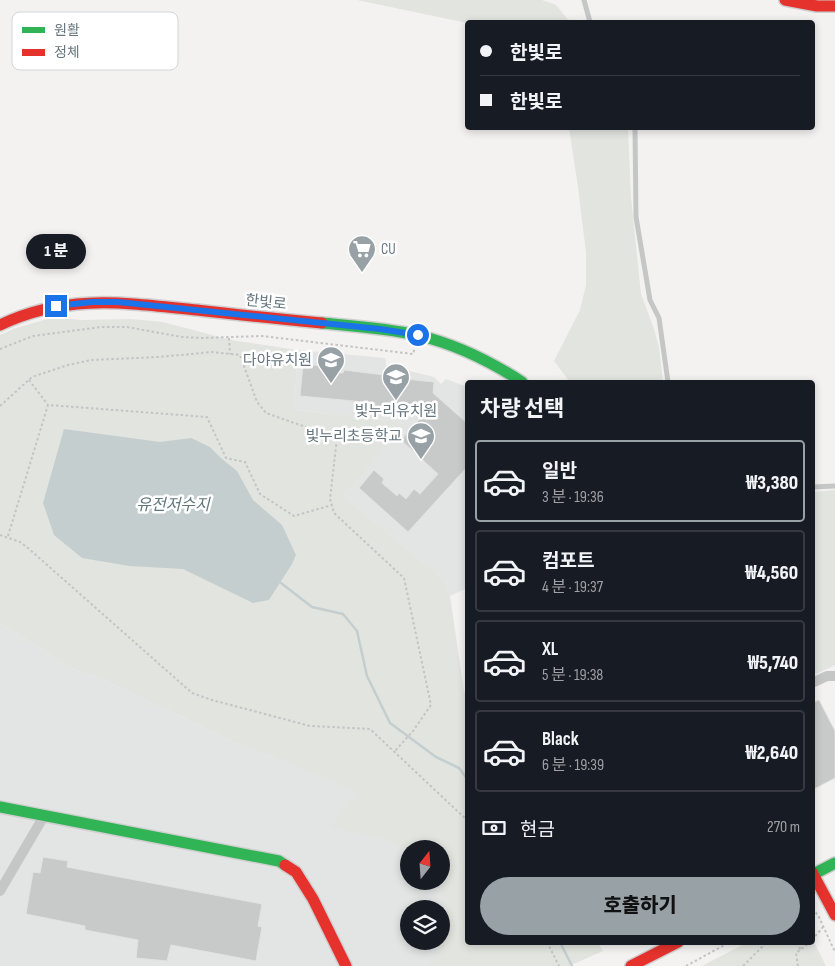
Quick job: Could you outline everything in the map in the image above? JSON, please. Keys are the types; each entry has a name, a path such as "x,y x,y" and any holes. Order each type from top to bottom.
{"street":[{"path":"785,0 817,6 835,6"},
{"name":"한빛로","path":"0,325 56,306 92,302 118,302 370,328 418,335 457,347 502,368 519,380"},
{"path":"815,682 827,676 835,676"},
{"path":"0,807 279,860 296,872 313,899 346,966"},
{"path":"0,891 44,816"},
{"path":"815,873 835,863"},
{"path":"815,878 835,915"},
{"path":"632,966 672,945"}],"lane":[{"path":"584,0 589,20"},
{"path":"635,130 636,217 650,300 658,318 668,380"},
{"path":"815,487 835,486"}],"path":[{"path":"0,349 33,336 101,327 127,327 195,338 262,336 413,354 418,335"},
{"path":"229,338 230,354"},
{"path":"0,406 29,380 43,373 91,360 212,352 240,355 256,402 266,413 338,438 330,500 334,514 404,578 430,705 413,731 395,751"},
{"path":"29,380 48,405 207,418 226,458 245,462 260,494 294,516 332,505"},
{"path":"8,536 48,405"},
{"path":"0,535 8,536 28,548 192,693 310,726 370,728 465,818"},
{"path":"815,912 835,952"},
{"path":"815,936 823,927"},
{"path":"548,945 559,966"},
{"path":"686,966 724,945"},
{"path":"743,966 764,945"},
{"path":"799,945 800,951"},
{"path":"798,966 796,954 807,945"}],"shaded area":[{"path":"357,0 542,0 556,5 568,20 465,20 465,23"},
{"path":"569,130 628,130 631,198 641,294 659,347 663,380 568,380 554,361 580,310 586,285 586,253"},
{"path":"54,317 81,320 131,319 163,322 231,340 298,350 294,410 407,424 343,496 445,581 450,596 465,693 465,945 599,945 603,951 569,966 429,966 437,950 450,950 450,900 444,900 442,890 450,890 450,840 400,840 400,846 383,838 330,828 357,792 237,743 97,677 77,671 0,623 0,335 13,329"},
{"name":"빛누리초등학교","path":"298,350 385,358 387,369 406,370 434,377 441,384 446,379 465,386 465,589 450,596 445,581 343,496 406,424 294,410"},
{"path":"835,490 835,665 816,674 815,673 815,492"},
{"path":"0,623 77,671 97,677 237,743 441,826 444,840 400,840 400,890 450,890 450,865 465,929 465,945 477,945 537,966 0,966"},
{"path":"815,944 826,966 702,966 742,945"}],"water":[{"name":"유전저수지","path":"64,429 160,442 191,438 210,447 237,471 253,500 282,525 296,555 269,600 253,603 183,569 129,566 82,558 54,535 43,503"}],"building":[{"path":"303,364 324,366 323,371 343,373 344,370 392,376 391,381 405,382 405,379 434,382 433,393 465,421 465,469 408,532 359,488 374,470 384,479 382,483 397,496 399,493 406,499 414,489 420,494 438,474 401,440 420,419 412,411 374,408 375,403 300,396"},
{"path":"819,700 835,731 835,778 815,788 815,702"},
{"path":"43,857 68,861 67,867 262,904 258,926 262,927 256,961 171,945 167,961 136,958 138,940 85,930 85,926 26,914 33,872 40,873"}],"waterway":[{"path":"281,583 312,607 343,614 357,631 367,676 390,723 436,757 459,768 465,776"},
{"path":"562,945 572,966"}],"traffic: fast":[{"path":"322,323 394,331 445,343 472,354 519,380"},
{"path":"0,807 279,861 285,865"},
{"path":"815,873 835,863"}],"traffic: jam":[{"path":"785,0 817,6 835,6"},
{"path":"0,325 49,308 97,303 146,305 322,323"},
{"path":"285,865 296,872 313,899 346,966"},
{"path":"815,878 835,915"},
{"path":"631,966 672,945"}],"place":[{"name":"CU","path":"362,273"},
{"name":"다야유치원","path":"331,384"},
{"name":"빛누리유치원","path":"396,401"},
{"name":"빛누리초등학교","path":"421,460"}],"route":[{"path":"56,306 92,302 118,302 380,329 418,335"}]}
